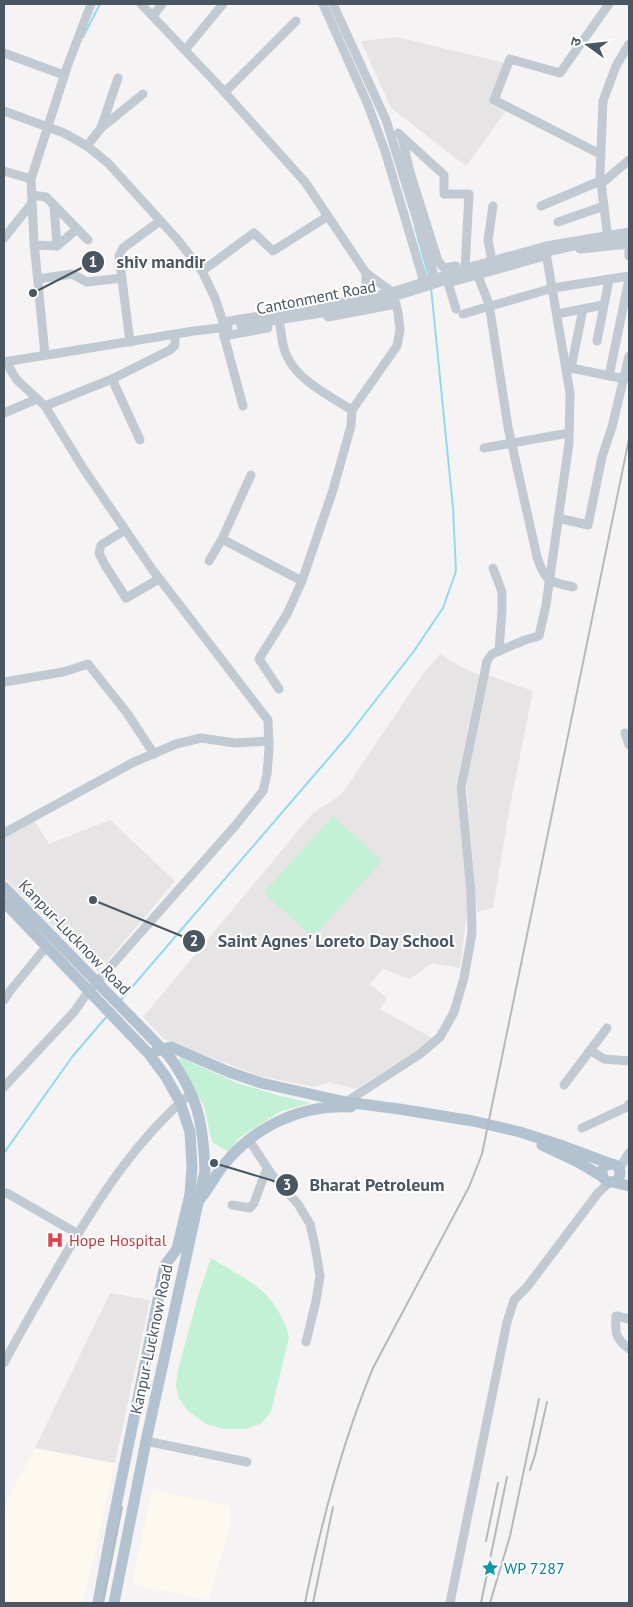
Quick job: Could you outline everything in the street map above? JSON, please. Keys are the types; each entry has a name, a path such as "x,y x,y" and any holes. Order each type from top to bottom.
{"main road":[{"name":"Kanpur-Lucknow Road","path":"4,887 97,983 102,996 119,1014 166,1077 180,1102 190,1132 192,1167 190,1194 177,1248 165,1265 98,1603"},
{"name":"Kanpur-Lucknow Road","path":"4,902 88,992 102,996"},
{"name":"Kanpur-Lucknow Road","path":"114,1603 146,1441 205,1171 201,1120 183,1075 170,1056 119,1014"},
{"path":"149,1054 171,1047 229,1072 261,1083 346,1102 474,1121 520,1132 616,1167 629,1181"},
{"path":"198,1200 208,1189 222,1167 249,1140 270,1125 289,1116 313,1109 342,1107 368,1109 467,1125 521,1138 548,1147 607,1180 629,1186"},
{"path":"607,1180 618,1178 616,1167"},
{"path":"607,1180 604,1168 616,1167"},
{"path":"172,1255 185,1259"}],"street":[{"path":"45,355 34,245 31,179 64,75 91,4"},
{"path":"142,4 225,92 305,182 366,273 392,292 398,312 400,330 397,346 352,410 351,426 333,490 302,581 287,614 259,659 279,689"},
{"path":"153,16 162,4"},
{"path":"185,50 223,4"},
{"path":"323,4 368,105 385,151 424,282"},
{"path":"332,4 386,120 435,278"},
{"path":"337,4 344,18"},
{"path":"600,154 494,100 510,59 560,73 609,4"},
{"path":"225,92 296,21"},
{"path":"608,246 600,154 603,101 616,66 629,44"},
{"path":"4,54 64,75"},
{"path":"101,128 118,78"},
{"path":"87,146 101,128 143,94"},
{"path":"4,110 64,133 87,146 108,163 202,271 215,298 243,406"},
{"path":"573,587 550,582 542,573 537,557 512,444 490,306 478,275 468,266 469,194 444,194 444,176 400,135 410,172 441,266 447,269 468,266 546,251 607,236 629,234 629,256"},
{"path":"541,206 601,182 629,160"},
{"path":"4,171 31,179"},
{"path":"5,234 32,199 46,197 88,240"},
{"path":"54,205 57,246"},
{"path":"492,261 488,240 493,206"},
{"path":"558,222 604,206"},
{"path":"202,271 254,233 273,251 328,216"},
{"path":"130,342 119,256 123,248 160,221"},
{"path":"34,245 57,246 77,229"},
{"name":"Cantonment Road","path":"6,362 175,334 223,329 334,311 388,299 507,261 629,234"},
{"path":"609,376 629,277 553,288 490,306 459,311 448,283 478,275 546,251 629,244"},
{"path":"346,1102 420,1054 440,1037 454,1012 464,978 472,933 471,893 461,788 487,661 496,653 539,636 550,582 569,433 569,367 546,251"},
{"path":"223,329 392,292 468,266"},
{"path":"359,311 367,285 366,273"},
{"path":"38,279 72,274 88,282 122,278"},
{"path":"597,341 609,280"},
{"path":"223,329 280,326 396,304"},
{"path":"557,314 603,306"},
{"path":"569,367 583,309"},
{"path":"280,326 286,354 292,366 311,384 352,410"},
{"path":"45,406 112,379 170,350 175,345 175,334"},
{"path":"558,518 588,525 602,457 625,379 629,356"},
{"path":"4,1087 74,1012 88,992 235,826 263,791 267,774 269,741 268,720 159,579 83,468 45,406 17,380 6,362"},
{"path":"569,367 625,379"},
{"path":"112,379 140,440"},
{"path":"4,413 37,399"},
{"path":"484,448 569,433"},
{"path":"209,561 222,539 251,475"},
{"path":"125,530 102,544 99,553 126,598 159,579"},
{"path":"222,539 302,581"},
{"path":"494,568 502,592 502,610 496,653"},
{"path":"4,682 63,672 88,664 127,713 154,754"},
{"path":"625,733 629,746"},
{"path":"4,833 132,763 176,744 201,738 235,743 269,741"},
{"path":"4,1000 46,947"},
{"path":"564,1085 607,1028"},
{"path":"590,1050 604,1059 629,1061"},
{"path":"4,1362 78,1234 114,1177 145,1137 191,1092"},
{"path":"582,1128 627,1107 629,1104"},
{"path":"249,1140 267,1168 298,1204 310,1224 320,1276 306,1342"},
{"path":"616,1167 629,1154"},
{"path":"232,1205 250,1208 254,1203 267,1168"},
{"path":"450,1603 507,1322 514,1300 527,1287 607,1180"},
{"path":"7,1193 78,1234"},
{"path":"629,1319 616,1316 615,1332 620,1342 629,1349"},
{"path":"146,1441 247,1462"}],"shaded area":[{"path":"397,37 505,63 491,104 505,112 466,166 391,108 361,41"},
{"path":"440,654 479,675 456,785 468,905 460,968 432,963 410,979 383,969 370,984 387,998 380,1009 432,1038 418,1051 356,1089 329,1082 315,1087 259,1076 164,1039 143,1017 312,814 341,795 423,674"},
{"path":"487,675 533,691 509,811 493,908 477,912 466,780"},
{"path":"34,820 49,844 110,820 175,881 98,972 4,877 4,837"},
{"path":"110,1293 150,1300 115,1463 35,1448"},
{"path":"35,1448 115,1463 83,1603 4,1603 4,1507"},
{"path":"152,1490 230,1506 231,1524 208,1600 132,1584"}],"green space":[{"path":"333,816 382,861 313,937 264,893"},
{"path":"180,1057 237,1083 311,1103 281,1111 239,1138 229,1152 212,1142 204,1106 179,1062"},
{"path":"211,1258 266,1294 282,1318 289,1337 271,1412 262,1423 246,1429 224,1429 206,1424 187,1410 178,1397 176,1385 178,1370 198,1296"}],"waterway":[{"path":"83,37 100,4"},
{"path":"415,227 429,278"},
{"path":"120,1001 347,737 414,651 443,608 456,571 453,508 431,287"},
{"path":"4,1153 72,1057 107,1016"}],"railway":[{"path":"305,1603 333,1484 373,1368 469,1187 482,1154 629,439"},
{"path":"490,1603 510,1536 539,1399"},
{"path":"530,1470 547,1402"},
{"path":"481,1603 507,1477"},
{"path":"486,1541 498,1483"},
{"path":"103,1603 122,1507"},
{"path":"313,1603 333,1507"}],"place":[{"name":"shiv mandir","path":"33,293"},
{"name":"Saint Agnes' Loreto Day School","path":"93,900"},
{"name":"Bharat Petroleum","path":"214,1163"},
{"name":"Hope Hospital","path":"55,1240"},
{"name":"WP 7287","path":"490,1568"}]}
